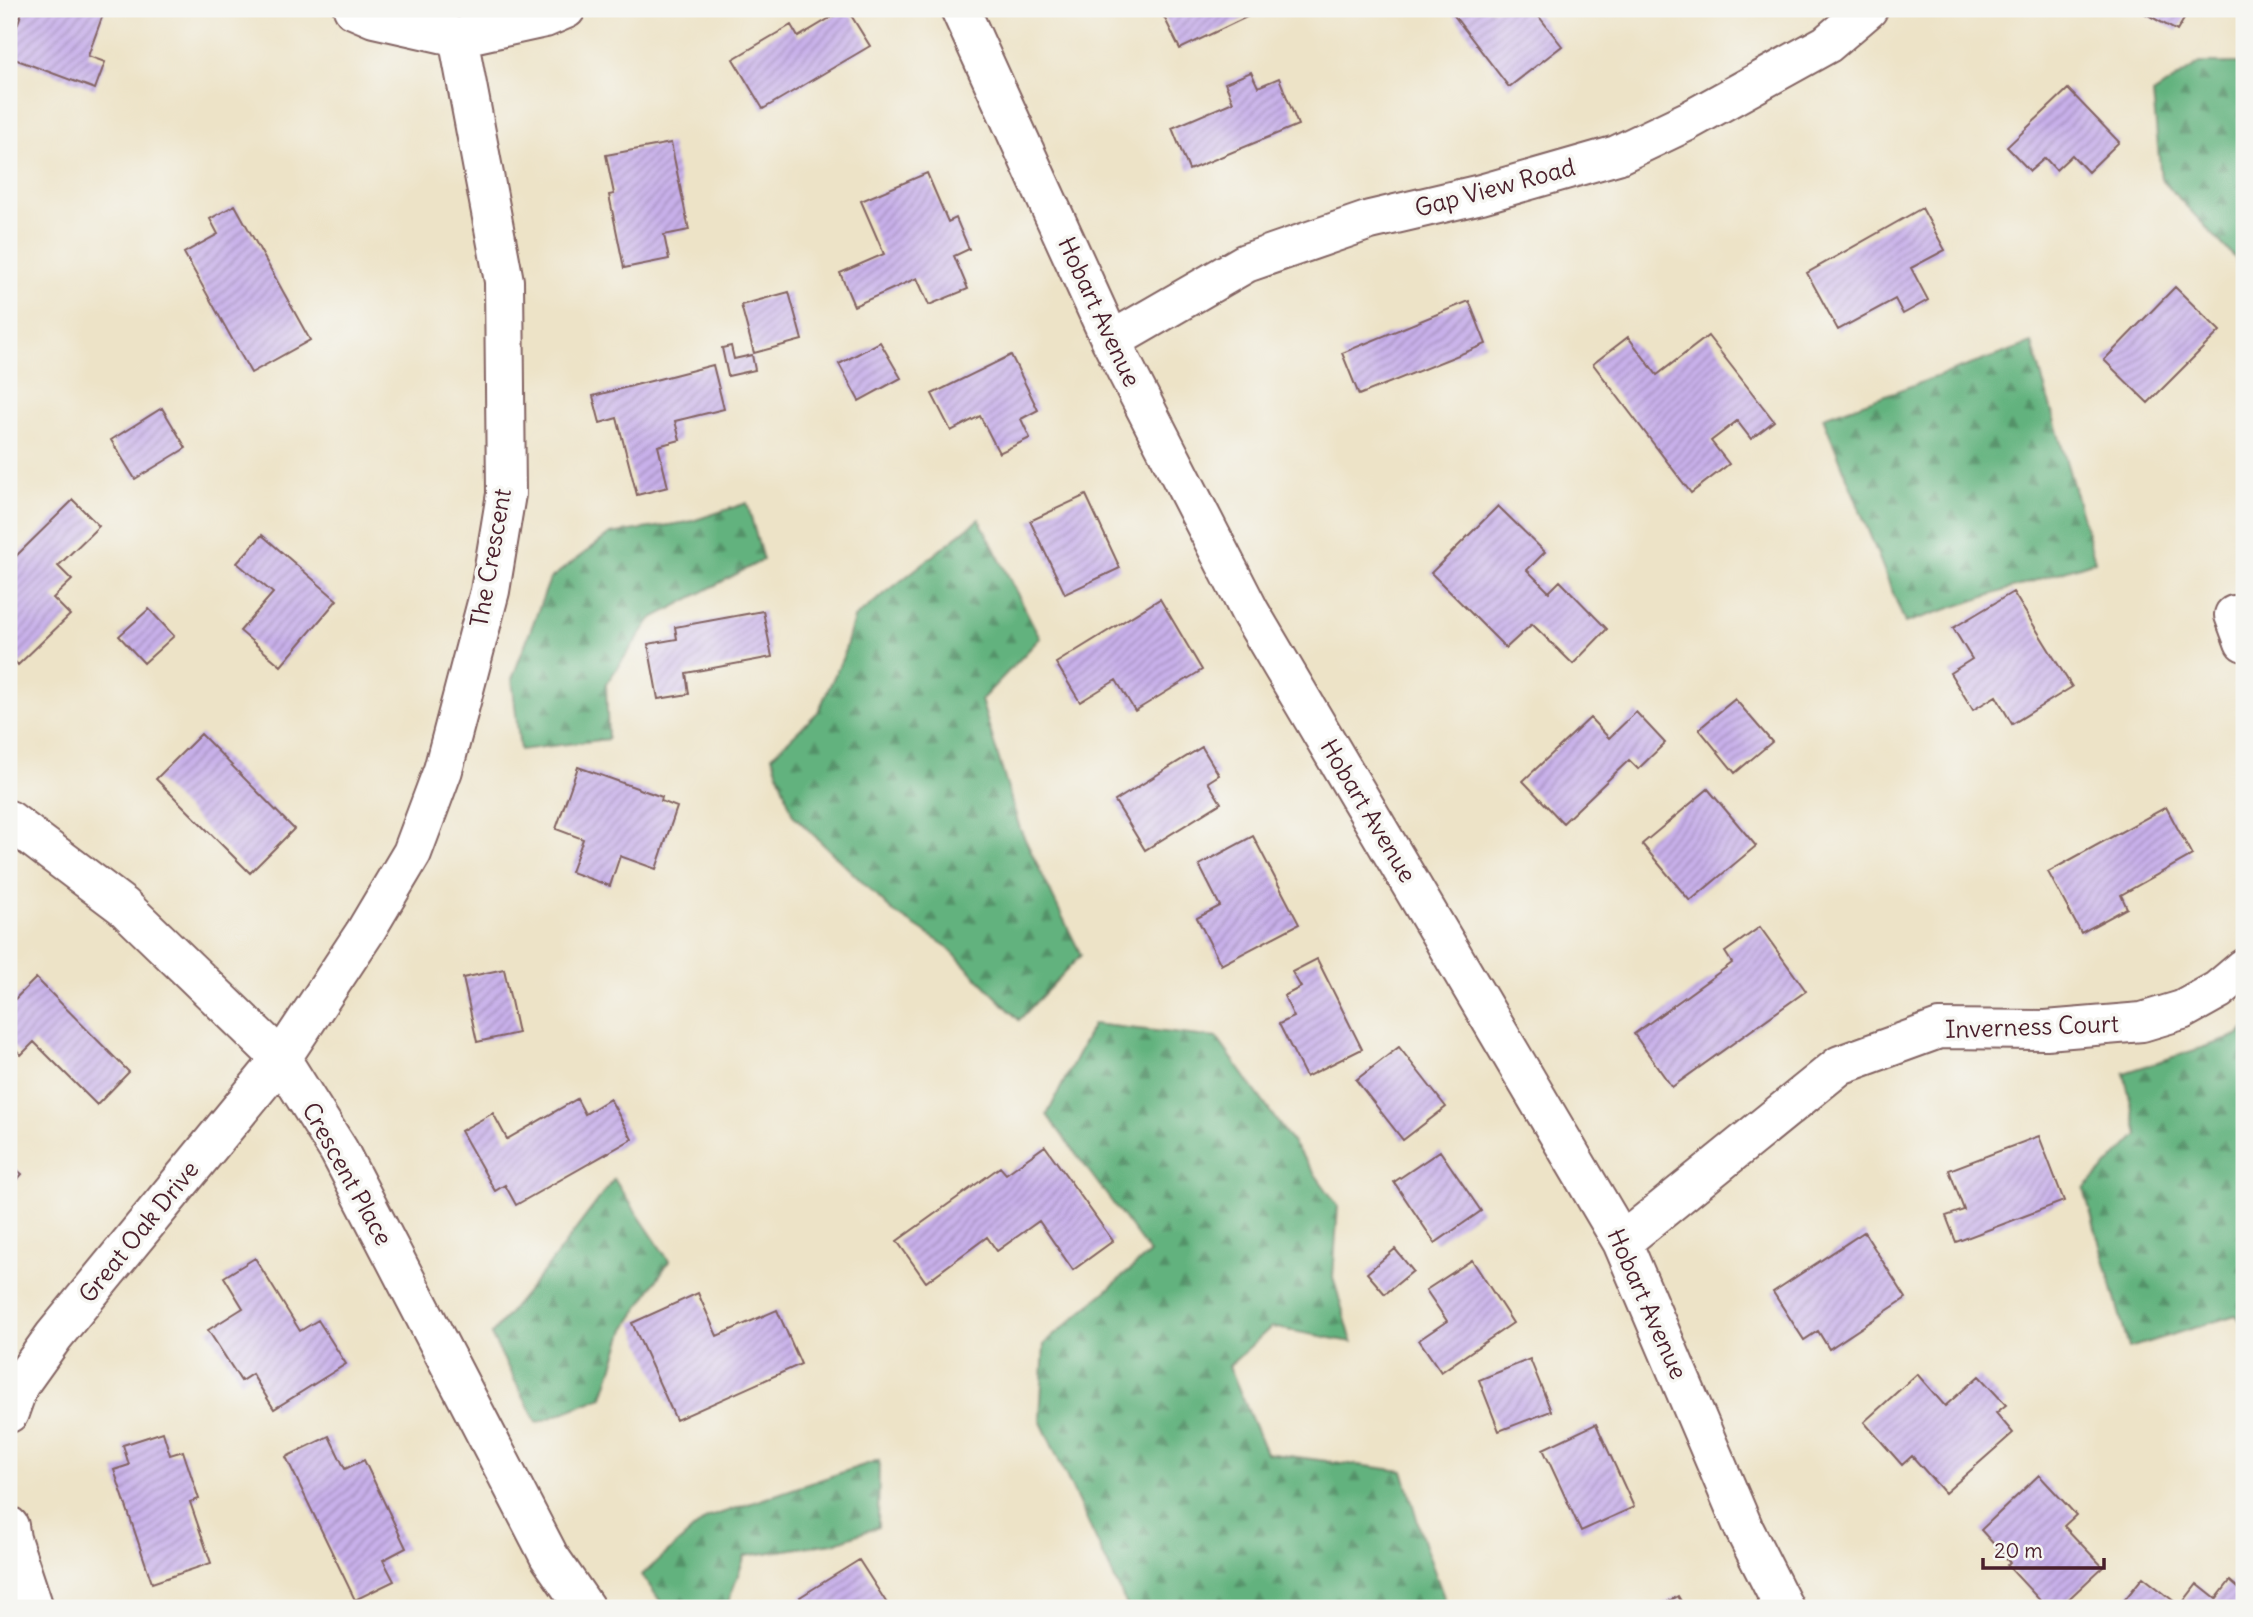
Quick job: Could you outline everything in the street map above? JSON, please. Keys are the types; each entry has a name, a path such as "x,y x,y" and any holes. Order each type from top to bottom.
{"street":[{"path":"353,9 374,18 458,37 545,18 566,9"},
{"name":"Hobart Avenue","path":"960,9 1111,341 1250,612 1622,1242 1744,1529 1784,1608"},
{"name":"Gap View Road","path":"1111,341 1246,263 1370,220 1481,194 1617,155 1688,121 1827,44 1867,9"},
{"name":"The Crescent","path":"281,1059 365,932 412,853 443,770 490,591 506,494 504,281 458,37"},
{"name":"Crescent Place","path":"9,820 122,906 281,1059 339,1151 549,1556 585,1608"},
{"name":"Inverness Court","path":"1622,1242 1840,1065 1939,1029 2046,1030 2142,1022 2182,1010 2218,990 2244,968"},
{"name":"Great Oak Drive","path":"9,1413 19,1385 54,1336 281,1059"},
{"path":"9,1526 10,1539 34,1608"}],"green space":[{"path":"2200,63 2244,63 2244,301 2236,259 2161,179 2153,94"},
{"path":"2032,343 2095,561 1905,623 1823,417"},
{"path":"747,503 763,560 651,619 606,684 608,739 520,750 512,679 550,579 610,534 689,522"},
{"path":"979,519 1040,638 981,700 1020,829 1081,955 1019,1020 946,946 892,911 793,815 772,756 818,712 843,657 854,618"},
{"path":"1093,1024 1217,1038 1338,1206 1333,1277 1352,1342 1271,1327 1229,1366 1266,1453 1403,1471 1424,1543 1448,1608 1128,1608 1040,1420 1044,1344 1150,1253 1047,1115"},
{"path":"2244,1030 2244,1326 2236,1315 2129,1348 2084,1189 2138,1135 2124,1073 2238,1036"},
{"path":"614,1179 669,1261 625,1329 603,1397 537,1423 491,1335 549,1265"},
{"path":"879,1460 878,1527 833,1543 745,1556 726,1608 665,1608 642,1575 707,1518"}],"building":[{"path":"23,9 105,9 88,56 105,62 95,89 9,57 9,48"},
{"path":"845,9 870,46 763,109 733,59 791,25 798,37"},
{"path":"1160,9 1251,9 1253,14 1180,49"},
{"path":"1449,9 1533,9 1562,46 1509,87"},
{"path":"2137,9 2190,9 2177,31"},
{"path":"1251,72 1258,87 1279,78 1298,125 1189,170 1172,128 1233,102 1225,83"},
{"path":"2068,89 2119,142 2088,172 2072,155 2056,170 2045,158 2030,171 2007,147"},
{"path":"671,143 689,230 664,235 669,259 624,268 609,195 614,194 606,155"},
{"path":"927,173 948,222 956,218 969,249 954,256 968,289 929,305 917,278 854,306 840,273 884,254 861,201"},
{"path":"235,205 310,340 251,373 184,253 218,234 210,219"},
{"path":"1922,208 1945,250 1911,268 1928,300 1903,314 1895,299 1838,330 1807,273"},
{"path":"2175,287 2220,331 2148,403 2104,360"},
{"path":"789,292 802,340 754,353 741,305"},
{"path":"1469,301 1486,344 1359,395 1342,353"},
{"path":"1708,336 1774,421 1751,439 1737,421 1711,441 1729,464 1691,493 1593,364 1628,337 1657,375"},
{"path":"880,342 901,378 859,401 839,364"},
{"path":"731,346 734,359 752,355 755,370 728,376 722,348"},
{"path":"1011,355 1038,410 1021,419 1030,438 999,453 980,416 951,431 932,394"},
{"path":"713,365 724,409 675,421 680,440 658,446 668,487 637,495 617,418 600,423 593,396"},
{"path":"162,408 186,448 135,479 111,440"},
{"path":"1086,495 1120,568 1065,594 1030,521"},
{"path":"73,500 99,526 58,566 72,580 53,598 70,615 18,665 9,655 9,563"},
{"path":"1498,506 1545,552 1527,570 1549,592 1560,581 1607,629 1573,664 1532,624 1506,648 1431,573"},
{"path":"262,535 337,600 281,666 240,631 273,593 237,563"},
{"path":"2013,592 2072,687 2012,724 1996,696 1973,710 1950,673 1972,659 1953,628"},
{"path":"1160,599 1202,670 1135,711 1116,680 1080,702 1056,663"},
{"path":"149,609 174,636 144,663 119,636"},
{"path":"763,611 772,657 686,673 689,694 658,699 648,644 677,639 675,627"},
{"path":"1735,699 1772,742 1735,773 1699,729"},
{"path":"1636,712 1665,743 1638,769 1629,760 1563,823 1523,781 1590,718 1609,738"},
{"path":"201,734 294,829 250,873 156,779"},
{"path":"1202,747 1219,775 1208,782 1221,803 1145,850 1115,801"},
{"path":"578,767 662,797 661,801 677,807 656,869 620,856 610,886 571,872 583,839 556,829"},
{"path":"1708,789 1756,846 1690,901 1642,844"},
{"path":"2166,807 2192,855 2121,895 2127,908 2081,933 2048,872"},
{"path":"1253,836 1299,924 1221,965 1197,918 1220,906 1199,865"},
{"path":"1760,927 1806,991 1672,1087 1634,1034 1732,963 1725,952"},
{"path":"1317,959 1362,1049 1306,1077 1279,1024 1294,1017 1284,996 1301,987 1292,972"},
{"path":"504,969 518,1033 477,1042 463,978"},
{"path":"36,978 129,1072 97,1105 34,1042 21,1055 9,1042 9,1005"},
{"path":"1399,1047 1446,1107 1403,1140 1356,1080"},
{"path":"577,1099 585,1114 610,1099 632,1139 516,1205 505,1185 495,1191 461,1131 493,1113 507,1139"},
{"path":"2039,1136 2064,1201 1956,1242 1946,1216 1964,1210 1949,1170"},
{"path":"1045,1146 1113,1241 1073,1270 1039,1221 997,1251 987,1237 926,1282 897,1241 1000,1167 1006,1174"},
{"path":"1440,1151 1481,1211 1435,1243 1394,1182"},
{"path":"9,1163 22,1174 9,1189"},
{"path":"1864,1232 1906,1298 1829,1349 1818,1331 1804,1340 1773,1292"},
{"path":"1395,1249 1413,1271 1385,1294 1367,1273"},
{"path":"255,1258 300,1331 318,1320 346,1364 274,1409 252,1374 241,1381 208,1330 243,1308 224,1277"},
{"path":"1472,1260 1513,1323 1441,1372 1419,1340 1447,1321 1426,1290"},
{"path":"698,1293 717,1336 777,1310 801,1364 676,1420 632,1323"},
{"path":"1530,1359 1551,1411 1499,1431 1479,1380"},
{"path":"1917,1374 1945,1406 1979,1376 2006,1405 1996,1413 2013,1433 1945,1493 1912,1456 1902,1465 1864,1422"},
{"path":"1596,1424 1634,1507 1581,1531 1543,1449"},
{"path":"163,1432 170,1455 183,1451 199,1499 190,1502 211,1563 152,1583 114,1470 129,1465 123,1445"},
{"path":"329,1436 345,1469 364,1460 406,1548 383,1560 394,1581 355,1600 286,1457"},
{"path":"2039,1475 2076,1515 2064,1526 2103,1567 2059,1608 2047,1608 2007,1565 2010,1562 1981,1530"},
{"path":"859,1560 888,1605 882,1608 807,1608 800,1597"},
{"path":"2143,1577 2180,1606 2197,1584 2216,1599 2230,1581 2244,1593 2244,1608 2118,1608"},
{"path":"1678,1596 1685,1608 1656,1608"}]}
